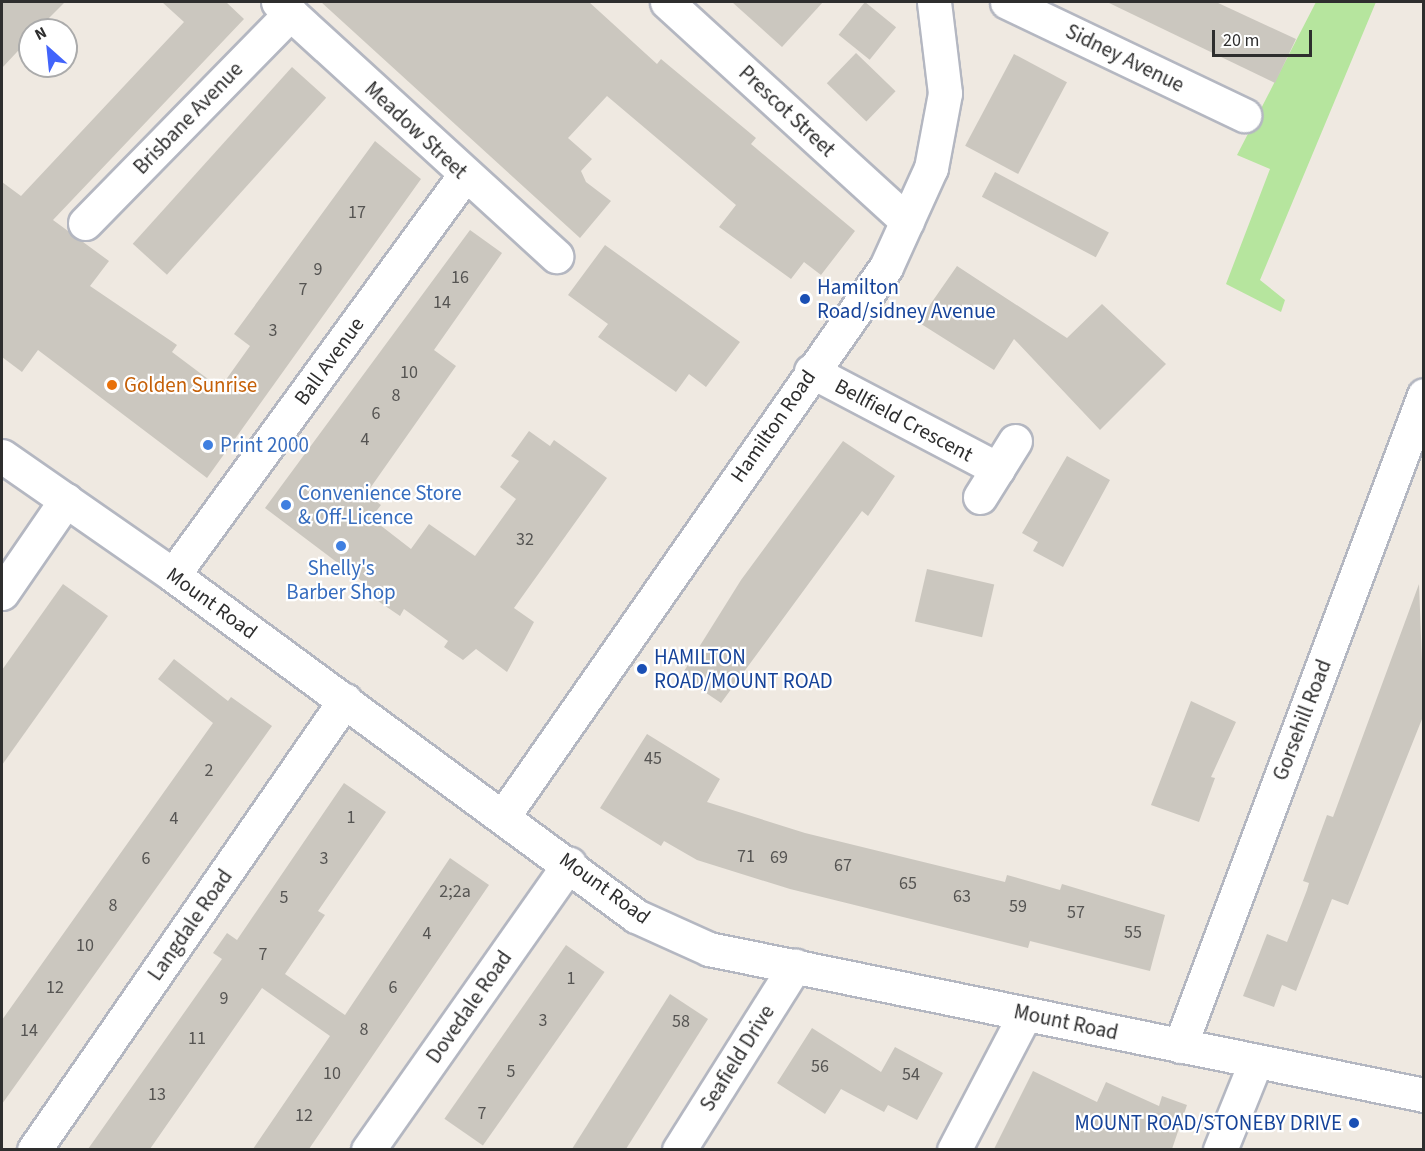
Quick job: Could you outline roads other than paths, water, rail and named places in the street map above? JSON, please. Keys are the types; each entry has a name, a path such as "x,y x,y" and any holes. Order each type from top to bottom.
{"street":[{"name":"Prescot Street","path":"667,2 907,222"},
{"name":"Hamilton Road","path":"504,815 811,371 886,267 931,168 945,93 934,2"},
{"name":"Sidney Avenue","path":"1007,2 1244,115"},
{"name":"Meadow Street","path":"285,7 464,176 556,256"},
{"name":"Brisbane Avenue","path":"85,223 285,7"},
{"name":"Ball Avenue","path":"173,575 464,176"},
{"name":"Bellfield Crescent","path":"811,371 998,469"},
{"name":"Gorsehill Road","path":"1180,1046 1424,395"},
{"name":"Bellfield Crescent","path":"980,497 1015,441"},
{"name":"Mount Road","path":"2,456 173,575 504,815 636,916 710,949 1424,1095"},
{"path":"2,593 66,500"},
{"name":"Langdale Road","path":"34,1149 345,700"},
{"name":"Dovedale Road","path":"368,1149 569,864"},
{"name":"Seafield Drive","path":"679,1149 795,966"},
{"path":"954,1149 1025,1014"},
{"path":"1220,1149 1256,1060"}],"place":[{"name":"Hamilton Road/sidney Avenue","path":"805,299"},
{"name":"Golden Sunrise","path":"112,385"},
{"name":"Print 2000","path":"208,445"},
{"name":"Convenience Store & Off-Licence","path":"286,505"},
{"name":"Shelly's Barber Shop","path":"341,546"},
{"name":"HAMILTON ROAD/MOUNT ROAD","path":"642,669"},
{"name":"MOUNT ROAD/STONEBY DRIVE","path":"1354,1123"}]}
